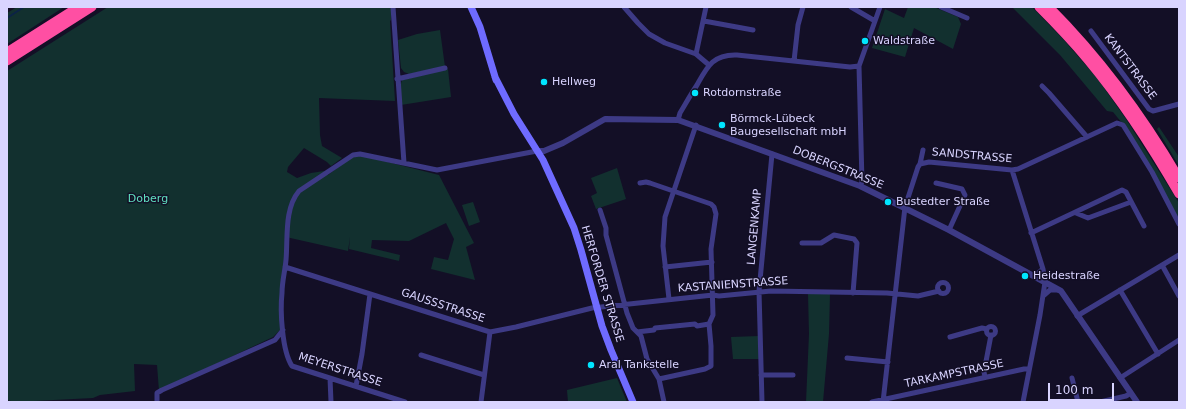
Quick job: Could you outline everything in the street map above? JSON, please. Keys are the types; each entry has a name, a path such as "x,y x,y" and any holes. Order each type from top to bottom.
{"highway":[{"path":"7,52 78,7"},
{"path":"7,61 92,7"},
{"path":"1039,7 1088,60 1118,98 1179,194"},
{"path":"1049,7 1067,25 1109,74 1149,129 1179,178"}],"main road":[{"name":"HERFORDER STRASSE","path":"471,7 480,27 495,77 514,114 543,160 574,228 610,350 633,402"}],"street":[{"path":"393,7 404,163"},
{"path":"624,7 646,31 656,39 696,54 709,65"},
{"path":"696,54 706,7"},
{"path":"794,61 798,25 803,7"},
{"path":"851,7 875,21"},
{"path":"860,186 862,174 859,66 880,7"},
{"path":"941,7 966,18"},
{"path":"704,21 753,30"},
{"name":"KANTSTRASSE","path":"1091,31 1149,109 1153,111 1179,104"},
{"path":"678,120 680,113 709,65 719,58 730,55 850,67 859,66"},
{"path":"397,79 445,68"},
{"path":"1042,86 1087,137"},
{"name":"DOBERGSTRASSE","path":"537,151 544,151 563,143 605,119 678,120 860,186 949,230 1058,290 1064,296 1137,402"},
{"name":"SANDSTRASSE","path":"920,164 929,162 1012,170 1018,169 1118,123 1122,125 1148,166 1179,224"},
{"path":"669,299 665,267 663,229 673,191 696,126"},
{"path":"883,401 905,207 920,164 923,150"},
{"name":"MEYERSTRASSE","path":"405,402 292,366 288,361 284,343 282,294 288,218 293,200 298,191 353,154 360,154 437,170 537,151"},
{"name":"LANGENKAMP","path":"762,402 759,291 772,154"},
{"path":"1012,170 1043,269 1045,282 1023,402"},
{"path":"640,183 646,182 711,204 714,207 716,214 712,235 713,315 709,324 711,366 699,371 659,379"},
{"path":"936,182 962,190 965,195 949,230"},
{"path":"1031,233 1122,190 1126,192 1144,226"},
{"path":"1076,213 1088,218 1131,202"},
{"path":"600,210 606,228 606,235 625,304 626,313 633,328 641,336 648,359 659,379 664,402"},
{"path":"802,243 821,243 834,236 854,239 857,243 852,293"},
{"path":"1077,316 1179,255"},
{"path":"665,267 712,262"},
{"path":"1162,265 1179,296"},
{"name":"GAUSSSTRASSE","path":"285,267 490,332 597,307"},
{"path":"1032,275 1043,269"},
{"path":"1043,296 1050,290 1058,290"},
{"path":"1120,290 1158,354"},
{"name":"KASTANIENSTRASSE","path":"597,307 759,291 894,294 918,296 939,291"},
{"path":"356,386 370,294"},
{"path":"637,332 654,330 655,328 709,324"},
{"path":"950,337 982,328 987,329 990,326 994,328 995,332 991,335 984,372 985,377"},
{"path":"157,402 157,393 162,390 275,340 283,330"},
{"path":"481,402 490,332"},
{"path":"275,340 284,343"},
{"path":"1120,378 1179,340"},
{"path":"422,355 484,375"},
{"path":"846,358 888,362"},
{"name":"TARKAMPSTRASSE","path":"872,402 883,401 985,377 1029,369"},
{"path":"761,375 793,375"},
{"path":"330,378 332,402"},
{"path":"1072,378 1078,402"},
{"path":"1100,402 1126,396 1130,393"}],"green space":[{"path":"17,7 64,7 7,44 7,13"},
{"name":"Doberg","path":"108,7 391,7 390,21 395,101 319,98 320,135 322,146 342,158 331,166 304,148 288,167 287,172 297,178 311,173 324,171 328,175 351,157 360,155 439,175 474,243 466,247 475,280 431,269 434,257 448,260 454,239 446,223 409,241 372,240 371,248 400,255 399,261 349,249 350,237 348,251 286,237 280,330 273,337 159,391 157,365 134,364 135,391 100,395 93,398 15,402 7,400 7,71"},
{"path":"908,7 934,7 958,17 961,24 953,49 914,28 905,57 872,48 885,9 904,18"},
{"path":"1012,7 1032,7 1063,39 1097,78 1126,119 1179,203 1179,219 1122,123 1113,112 1107,111 1060,55"},
{"path":"440,30 445,67 409,74 404,72 401,68 398,40 417,34"},
{"path":"448,69 451,97 401,105 400,87 402,80"},
{"path":"1159,127 1179,157 1179,166 1157,129"},
{"path":"617,168 626,199 596,209 591,196 597,193 591,178"},
{"path":"473,202 480,222 469,226 462,205"},
{"path":"808,294 830,294 829,334 823,402 806,402 809,334"},
{"path":"759,336 759,359 733,359 731,337"},
{"path":"617,378 627,402 568,402 567,390"}],"waterway":[{"path":"7,18 24,7"}],"place":[{"name":"Waldstraße","path":"865,41"},
{"name":"Hellweg","path":"544,82"},
{"name":"Rotdornstraße","path":"695,93"},
{"name":"Börmck-Lübeck Baugesellschaft mbH","path":"722,125"},
{"name":"Bustedter Straße","path":"888,202"},
{"name":"Heidestraße","path":"1025,276"},
{"name":"Aral Tankstelle","path":"591,365"}]}
